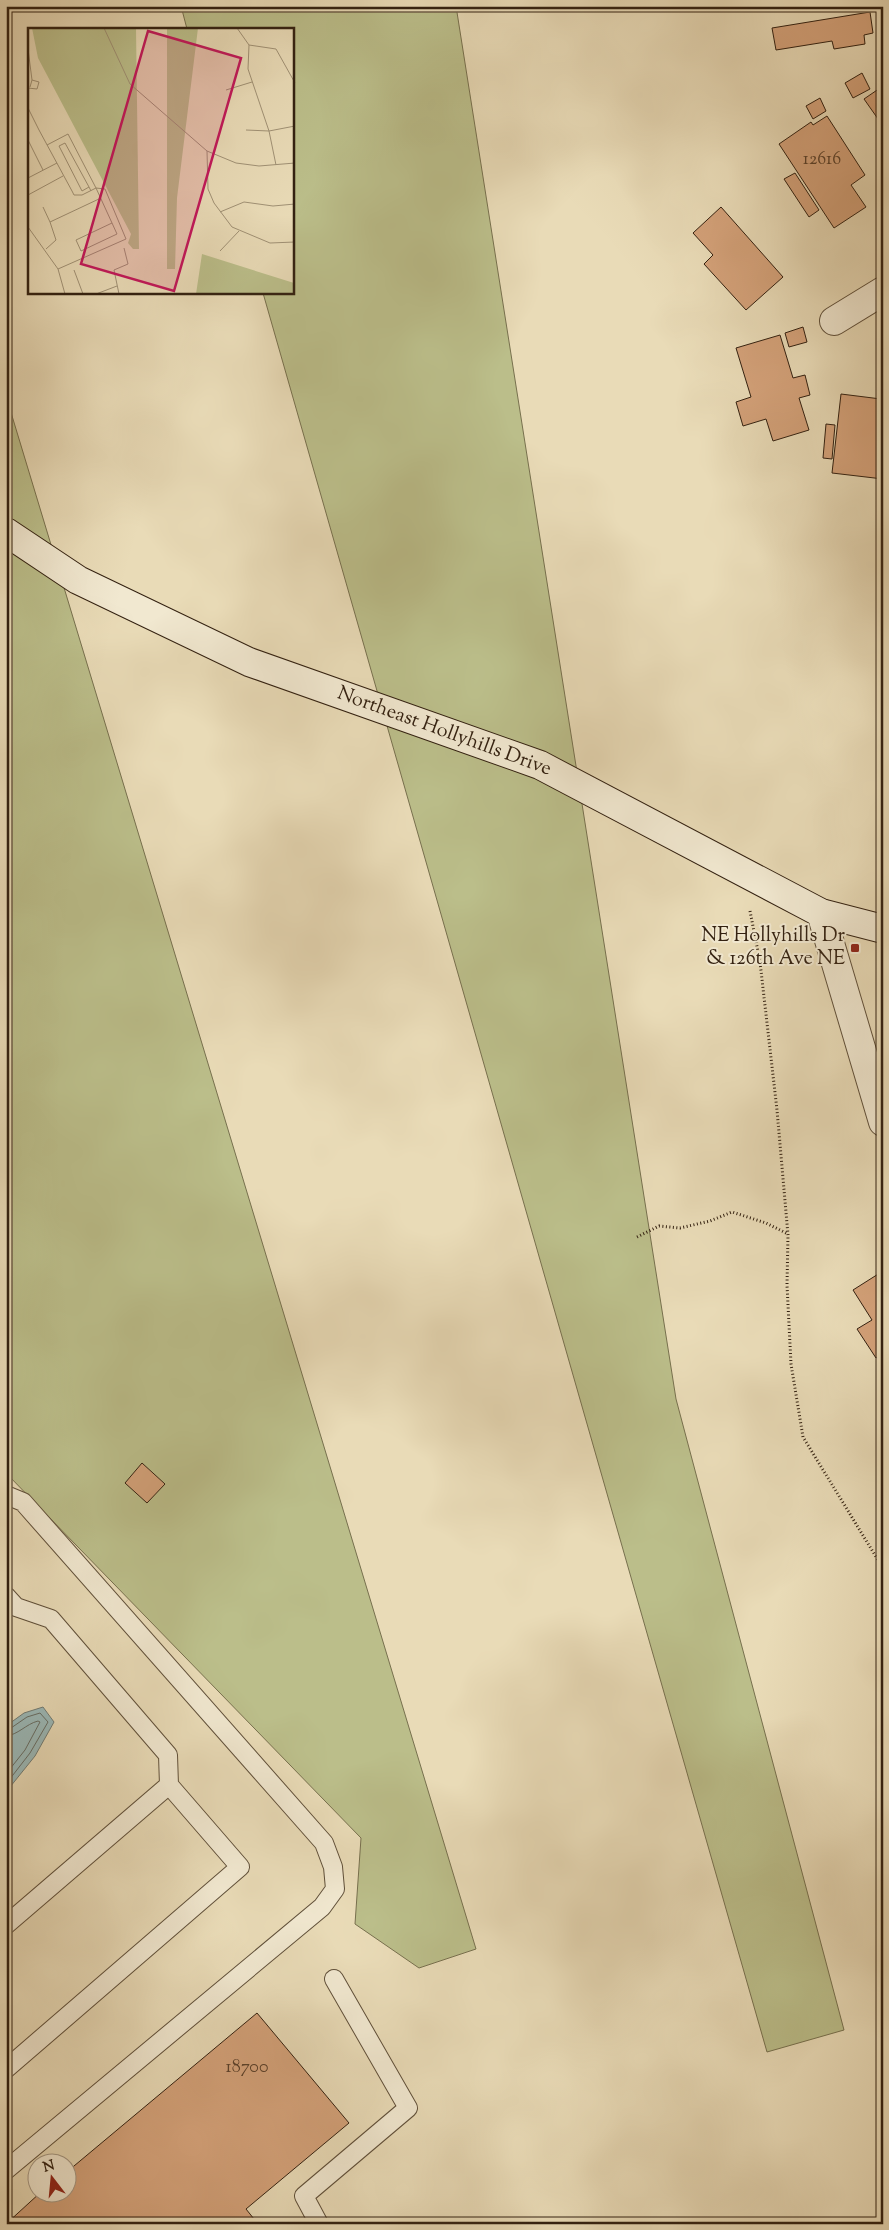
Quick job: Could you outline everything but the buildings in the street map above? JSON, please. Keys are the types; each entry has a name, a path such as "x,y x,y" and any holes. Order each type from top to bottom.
{"main road":[{"path":"834,322 883,291"},
{"name":"Northeast Hollyhills Drive","path":"6,532 78,580 249,662 540,765 821,913 883,929"},
{"path":"821,913 883,1122"}],"lane":[{"path":"6,1495 23,1502 324,1843 333,1866 335,1889 322,1907 6,2170"},
{"path":"6,1596 16,1607 51,1620 64,1634 168,1755 169,1785 240,1866 6,2069"},
{"path":"6,1925 169,1785"},
{"path":"319,2224 304,2196 408,2108 334,1979"}],"path":[{"path":"742,871 760,962 777,1110 788,1235 787,1285 791,1364 804,1437 880,1564 883,1573"},
{"path":"637,1237 659,1226 680,1228 710,1221 732,1212 766,1223 788,1235"}],"green space":[{"path":"181,6 456,6 676,1399 844,2030 767,2052 263,294 294,294 294,28 187,28"},
{"path":"6,396 476,1949 419,1968 355,1924 361,1838 6,1473"}],"water":[{"path":"43,1707 54,1722 35,1756 6,1792 6,1726 24,1713"}],"place":[{"name":"NE Hollyhills Dr & 126th Ave NE","path":"855,948"}]}
